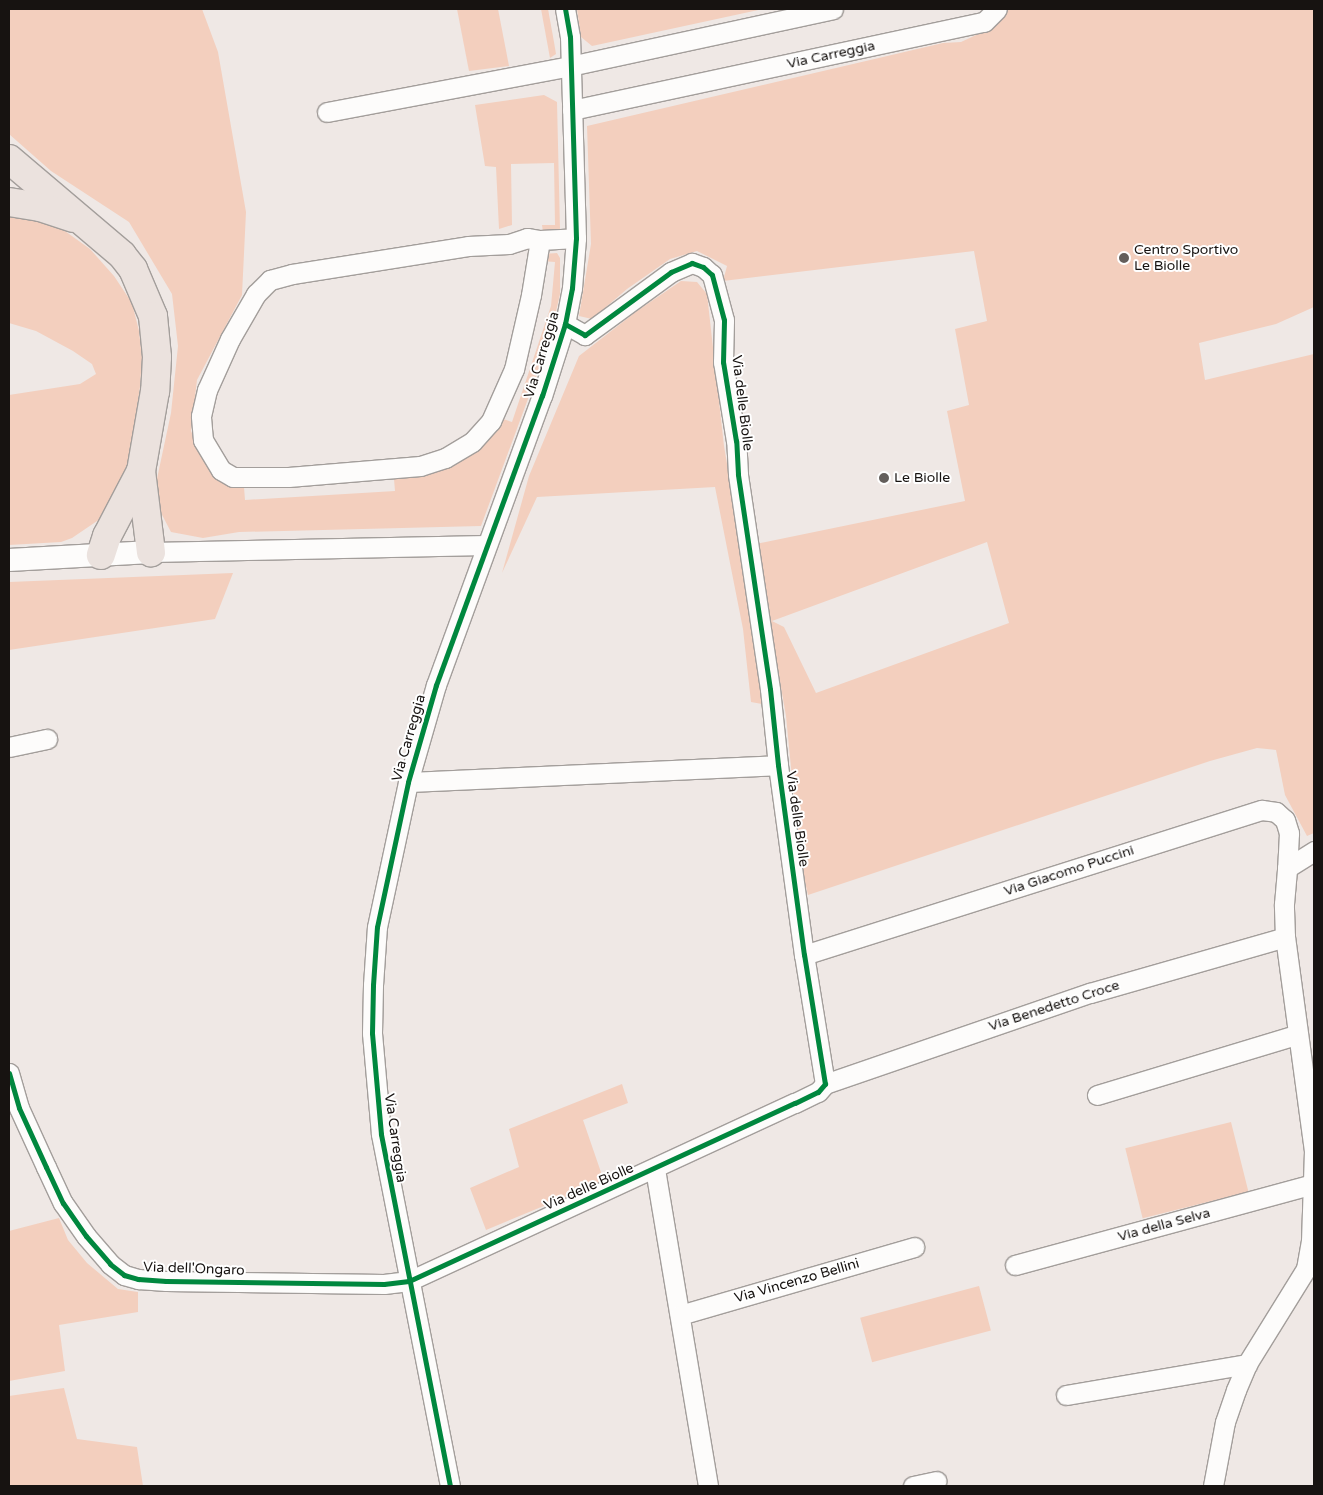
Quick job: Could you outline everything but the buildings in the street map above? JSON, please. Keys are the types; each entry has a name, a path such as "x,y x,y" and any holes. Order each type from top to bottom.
{"highway":[{"path":"9,160 57,198 79,220 105,239 133,268 153,316 157,357 155,391 141,471 151,552"},
{"path":"9,202 40,207 79,220"},
{"path":"101,555 107,536 141,471"}],"street":[{"name":"Via Carreggia","path":"450,1486 380,1134 372,1009 377,927 408,782 436,685 542,396 565,324 572,288 576,238 570,37 565,9"},
{"path":"327,112 570,66 833,9"},
{"name":"Via Carreggia","path":"572,110 984,22 997,9"},
{"name":"Via Carreggia","path":"540,240 531,295 514,369 491,420 472,442 445,458 420,466 288,477 233,476 220,470 203,440 201,416 207,390 230,339 256,294 270,280 292,274 468,246 509,244 527,238 540,240 576,238"},
{"name":"Via delle Biolle","path":"409,1281 810,1096 825,1084 804,955 778,765 770,689 723,362 724,320 712,275 703,267 692,263 671,272 585,335 565,324"},
{"path":"9,560 151,552 486,545"},
{"path":"9,747 47,739"},
{"name":"Via delle Biolle","path":"408,782 778,765"},
{"name":"Via Giacomo Puccini","path":"804,955 1262,810 1276,812 1285,820 1289,833 1287,868"},
{"path":"1212,1486 1225,1422 1247,1364 1306,1268 1311,1241 1314,1151 1296,1035 1285,937 1287,868 1314,851"},
{"name":"Via Benedetto Croce","path":"825,1084 1090,993 1285,937"},
{"path":"1096,1095 1296,1035"},
{"name":"Via dell'Ongaro","path":"9,1073 19,1108 63,1203 86,1236 110,1264 124,1275 138,1279 166,1281 384,1284 409,1281"},
{"path":"655,1169 708,1486"},
{"name":"Via della Selva","path":"1015,1265 1313,1184"},
{"name":"Via Vincenzo Bellini","path":"680,1315 914,1247"},
{"path":"1066,1395 1247,1364"},
{"path":"913,1486 936,1481"}],"shaded area":[{"path":"9,9 202,9 218,52 246,212 242,295 197,380 191,431 210,472 227,486 244,487 245,500 395,491 394,479 425,475 452,467 473,453 500,418 512,422 551,306 555,262 542,261 543,254 557,253 560,258 560,294 549,342 481,526 239,532 203,538 171,532 160,511 155,488 171,413 178,346 172,294 129,222 51,171 9,134"},
{"path":"457,9 498,9 509,66 469,71"},
{"path":"541,9 548,9 556,54 550,58"},
{"path":"577,9 763,9 592,46 581,37"},
{"path":"1009,9 1314,9 1314,307 1276,324 1199,343 1205,380 1314,354 1314,833 1307,836 1285,795 1276,750 1257,748 1210,761 808,895 800,860 786,716 756,544 965,501 947,411 969,405 955,329 987,321 974,251 723,281 727,266 697,251 670,259 627,289 592,319 579,316 591,244 587,126 943,43 961,42 989,29","holes":["987,542 1009,623 816,693 784,627 772,621"]},
{"path":"544,95 557,102 560,230 543,232 542,225 555,225 554,163 511,164 512,225 499,229 496,167 485,166 475,105"},
{"path":"9,215 58,226 90,249 114,276 132,303 139,331 142,358 140,387 127,472 114,503 100,519 72,538 61,542 9,545 9,395 80,384 96,374 92,364 73,351 36,331 9,323"},
{"path":"681,281 697,282 707,294 724,446 755,630 762,704 751,702 743,629 715,487 537,497 502,573 529,476 579,356 637,311"},
{"path":"233,573 215,619 9,650 9,582"},
{"path":"622,1084 628,1103 583,1120 604,1181 486,1230 470,1188 519,1167 509,1129"},
{"path":"1231,1122 1248,1192 1143,1218 1125,1148"},
{"path":"59,1218 68,1240 87,1263 118,1289 138,1292 138,1312 59,1325 65,1371 9,1381 9,1231"},
{"path":"979,1286 991,1330 872,1362 860,1318"},
{"path":"64,1388 77,1439 137,1447 143,1486 9,1486 9,1396"}],"cycle path":[{"path":"450,1486 381,1134 372,1033 377,927 408,782 436,685 542,396 565,324 572,288 576,238 570,37 565,9"},
{"path":"9,1073 19,1108 63,1203 86,1236 110,1264 124,1275 138,1279 166,1281 384,1284 409,1281 795,1103 818,1092 825,1084 804,955 778,765 770,689 738,474 736,441 723,362 724,320 712,275 703,267 692,263 671,272 585,335 565,324"}],"place":[{"name":"Centro Sportivo Le Biolle","path":"1124,258"},
{"name":"Le Biolle","path":"884,478"}]}
